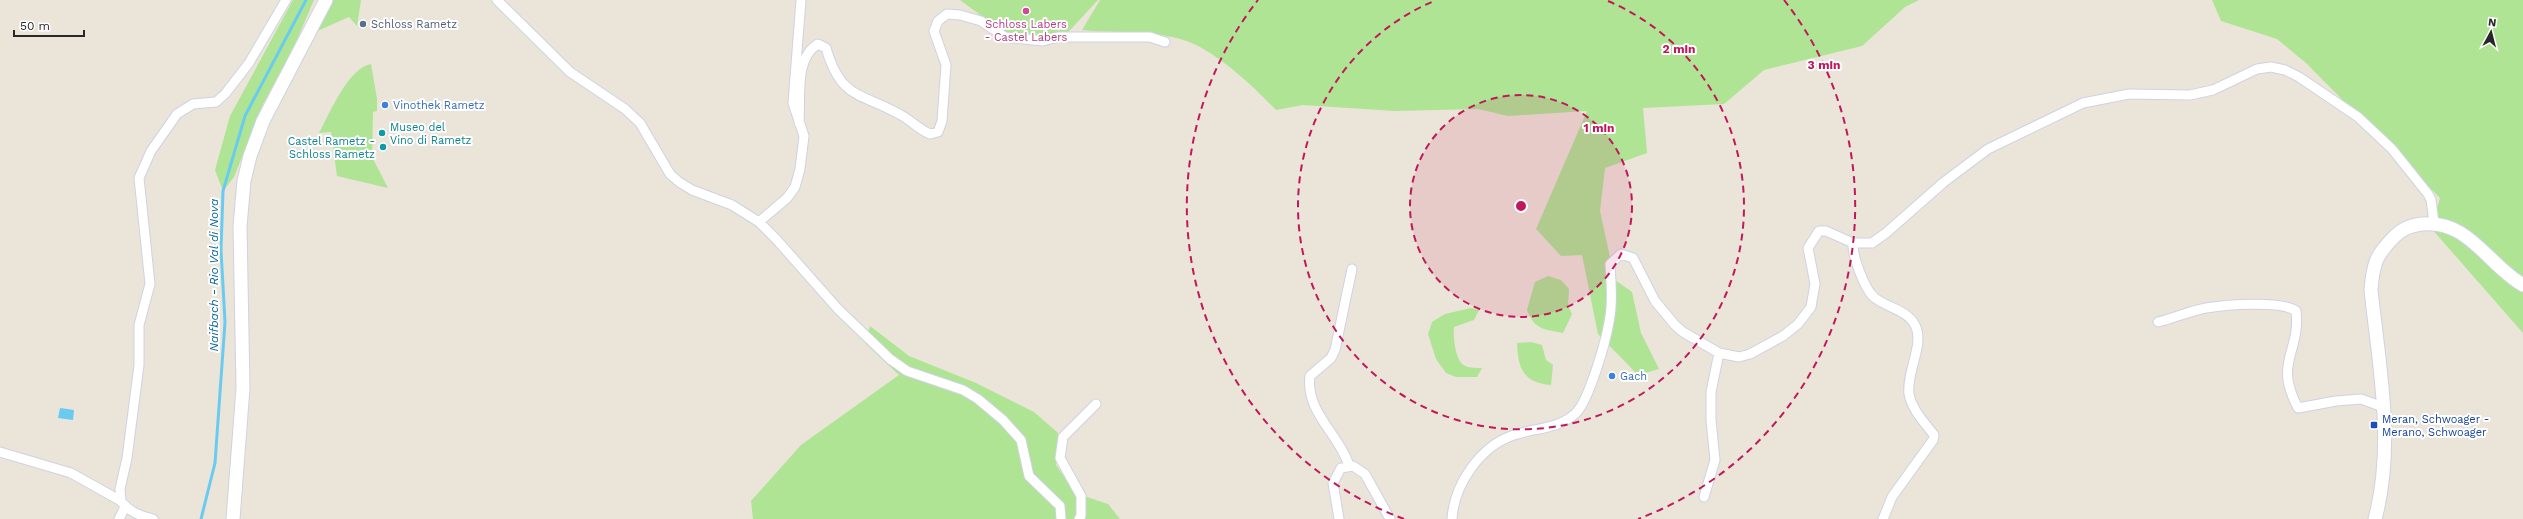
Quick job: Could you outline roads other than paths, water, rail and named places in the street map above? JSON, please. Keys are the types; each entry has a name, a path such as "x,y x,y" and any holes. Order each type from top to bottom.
{"main road":[{"path":"233,519 243,388 240,226 244,181 250,156 263,121 326,0"},
{"path":"2375,519 2385,472 2386,445 2371,290 2373,267 2380,251 2398,232 2413,225 2434,222 2450,226 2466,236 2523,285"}],"street":[{"path":"118,519 123,504 120,489 127,458 139,365 139,325 150,284 139,178 150,151 177,114 193,104 216,102 225,94 249,64 286,0"},
{"path":"497,0 570,72 625,109 640,123 670,174 679,182 692,190 732,205 759,222 776,239 838,310 890,359 907,371 963,390 1003,420 1020,440 1029,476 1060,506 1061,519"},
{"path":"759,222 787,198 795,187 803,150 804,136 793,103 801,0"},
{"path":"799,123 802,67 809,50 818,44 826,48 837,78 855,94 910,120 920,130 930,134 938,132 942,121 946,64 934,31 938,21 947,14 960,15 981,21 1009,38 1043,41 1058,37 1143,37 1165,42"},
{"path":"1452,519 1455,500 1459,490 1474,466 1489,450 1513,435 1565,422 1581,406 1587,394 1609,322 1610,264 1621,254 1633,258 1655,301 1675,325 1683,332 1719,352 1732,357 1750,354 1783,336 1798,324 1811,307 1816,284 1808,248 1819,231 1826,231 1853,243 1872,243 1886,233 1944,182 1988,149 2083,103 2128,94 2190,95 2212,90 2257,69 2271,66 2285,70 2358,117 2392,149 2428,194 2431,200 2434,222"},
{"path":"1853,243 1856,262 1870,293 1875,298 1906,315 1916,326 1918,342 1910,371 1909,395 1915,410 1934,436 1931,447 1909,472 1892,497 1883,519"},
{"path":"1349,466 1345,452 1318,414 1311,396 1309,383 1310,376 1331,358 1335,350 1352,269"},
{"path":"2158,322 2206,308 2272,304 2291,307 2296,311 2297,328 2287,361 2286,380 2298,408 2336,401 2361,399 2383,407"},
{"path":"1704,497 1715,460 1711,420 1711,392 1719,352"},
{"path":"1079,519 1082,516 1081,496 1060,458 1063,437 1096,404"},
{"path":"0,452 71,473 140,516 153,519"},
{"path":"1339,519 1333,483 1341,468 1349,466 1353,466 1365,474 1390,519"}],"water":[{"path":"60,408 74,410 73,420 58,418"}],"waterway":[{"name":"Naifbach - Rio Val di Nova","path":"201,519 215,463 225,322 221,250 223,191 245,116 306,0"}],"place":[{"name":"Schloss Labers - Castel Labers","path":"1026,11"},
{"name":"Schloss Rametz","path":"363,24"},
{"name":"Vinothek Rametz","path":"385,105"},
{"name":"Museo del Vino di Rametz","path":"382,133"},
{"name":"Castel Rametz - Schloss Rametz","path":"383,147"},
{"name":"Gach","path":"1612,376"},
{"name":"Meran, Schwoager - Merano, Schwoager","path":"2374,425"}]}
